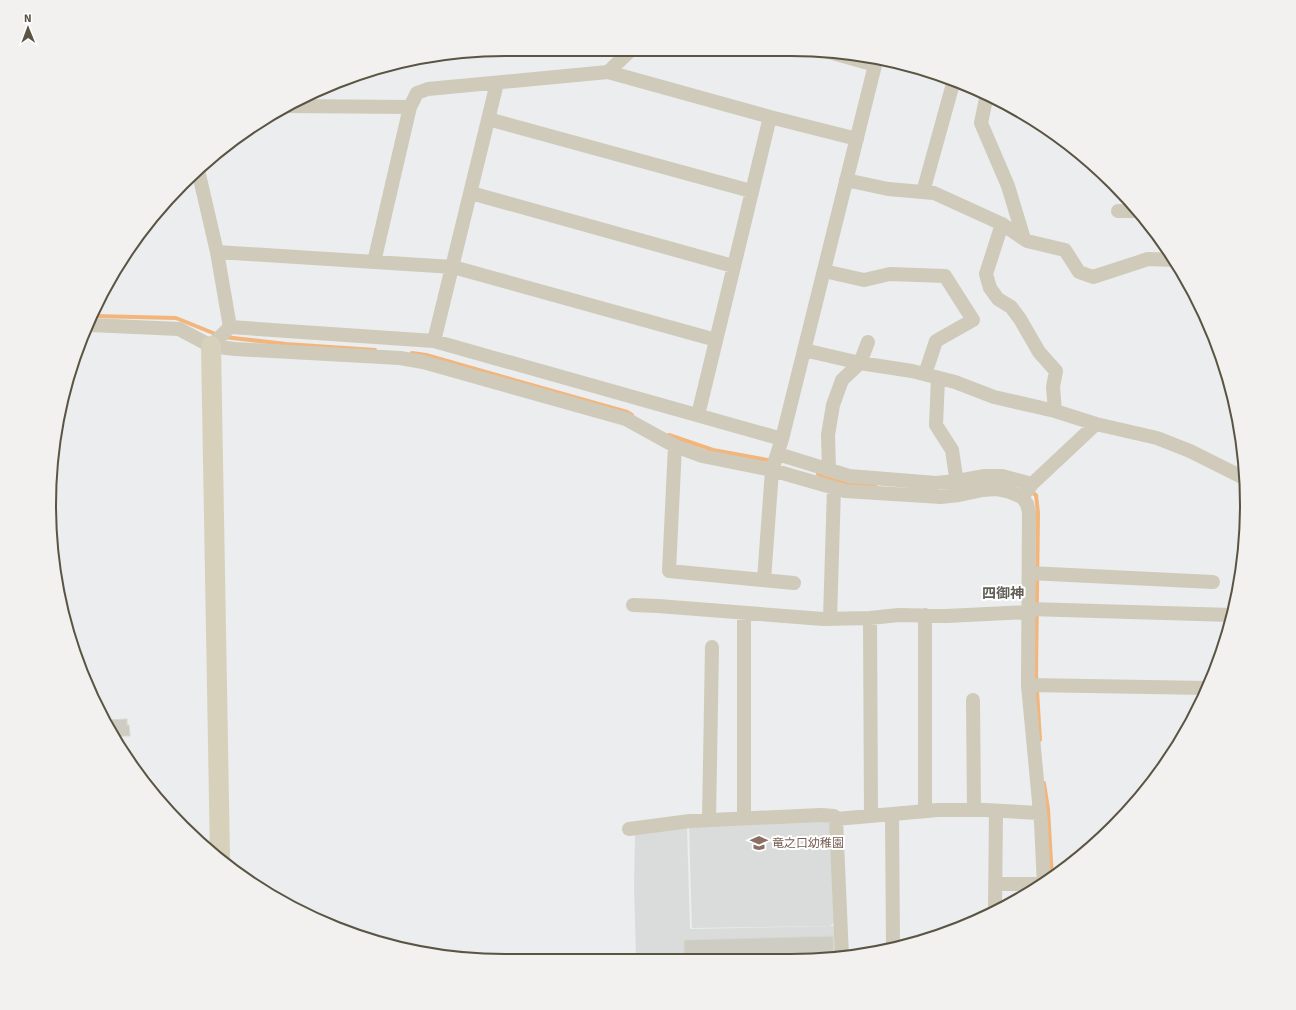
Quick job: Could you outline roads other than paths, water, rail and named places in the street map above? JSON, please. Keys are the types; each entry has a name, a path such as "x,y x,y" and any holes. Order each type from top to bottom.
{"street":[{"path":"608,72 625,56"},
{"path":"764,580 772,470 782,439 875,64"},
{"path":"374,262 410,108 417,93 428,90 608,72 770,117 857,139"},
{"path":"434,341 497,83"},
{"path":"923,192 956,88"},
{"path":"986,100 981,123 1008,186 1024,240"},
{"path":"298,106 410,108"},
{"path":"698,415 770,117"},
{"path":"488,119 751,191"},
{"path":"200,176 217,252 230,327"},
{"path":"846,180 888,189 934,193 1002,224 1024,240 1065,250 1079,272 1093,277 1148,259 1166,260"},
{"path":"471,193 733,266"},
{"path":"1118,211 1131,211"},
{"path":"1002,224 986,274 990,288 998,299 1011,307 1020,319 1039,352 1056,371 1053,387 1055,411"},
{"path":"217,252 453,267 716,340"},
{"path":"824,272 864,280 890,274 945,276 973,320 936,341 932,376 936,425 952,450 958,488"},
{"path":"94,325 179,328 211,346 235,349 400,358 422,362 626,419 674,446 702,456 772,470 845,491 934,497 985,476 1002,476 1027,490"},
{"path":"220,852 211,346 230,327 434,341 782,439"},
{"path":"829,470 828,435 833,405 842,380 860,363 868,342"},
{"path":"804,350 860,363 912,371 955,382 994,397 1055,411 1096,424 1157,438 1190,451 1239,475"},
{"path":"1043,876 1039,813 1034,685 1033,610 1036,573 1027,504 1027,490 1096,424"},
{"path":"674,446 669,571 794,583"},
{"path":"778,454 849,476 936,483 958,488"},
{"path":"830,619 834,488"},
{"path":"1036,573 1213,582"},
{"path":"633,605 830,619 870,618 899,615 946,616 1033,610 1226,615"},
{"path":"744,613 744,818"},
{"path":"925,615 925,811"},
{"path":"870,618 871,816"},
{"path":"709,820 712,647"},
{"path":"1034,685 1201,688"},
{"path":"973,700 974,810"},
{"path":"629,829 690,821 744,818 821,815 834,816 836,819 925,811 974,810 1039,813"},
{"path":"996,811 996,905"},
{"path":"892,814 894,942"},
{"path":"836,819 842,951"},
{"path":"996,884 1031,884"}],"waterway":[{"path":"98,316 176,318 218,335"},
{"path":"224,337 286,344 375,350"},
{"path":"412,353 426,355 627,412 632,415"},
{"path":"669,435 713,450 773,461"},
{"path":"818,474 847,484 875,485"},
{"path":"1029,491 1036,495 1038,513 1036,674 1040,740"},
{"path":"1044,783 1048,809 1052,870"}],"place":[{"name":"竜之口幼稚園","path":"759,843"}],"district":[{"name":"四御神","path":"1003,593"}]}
